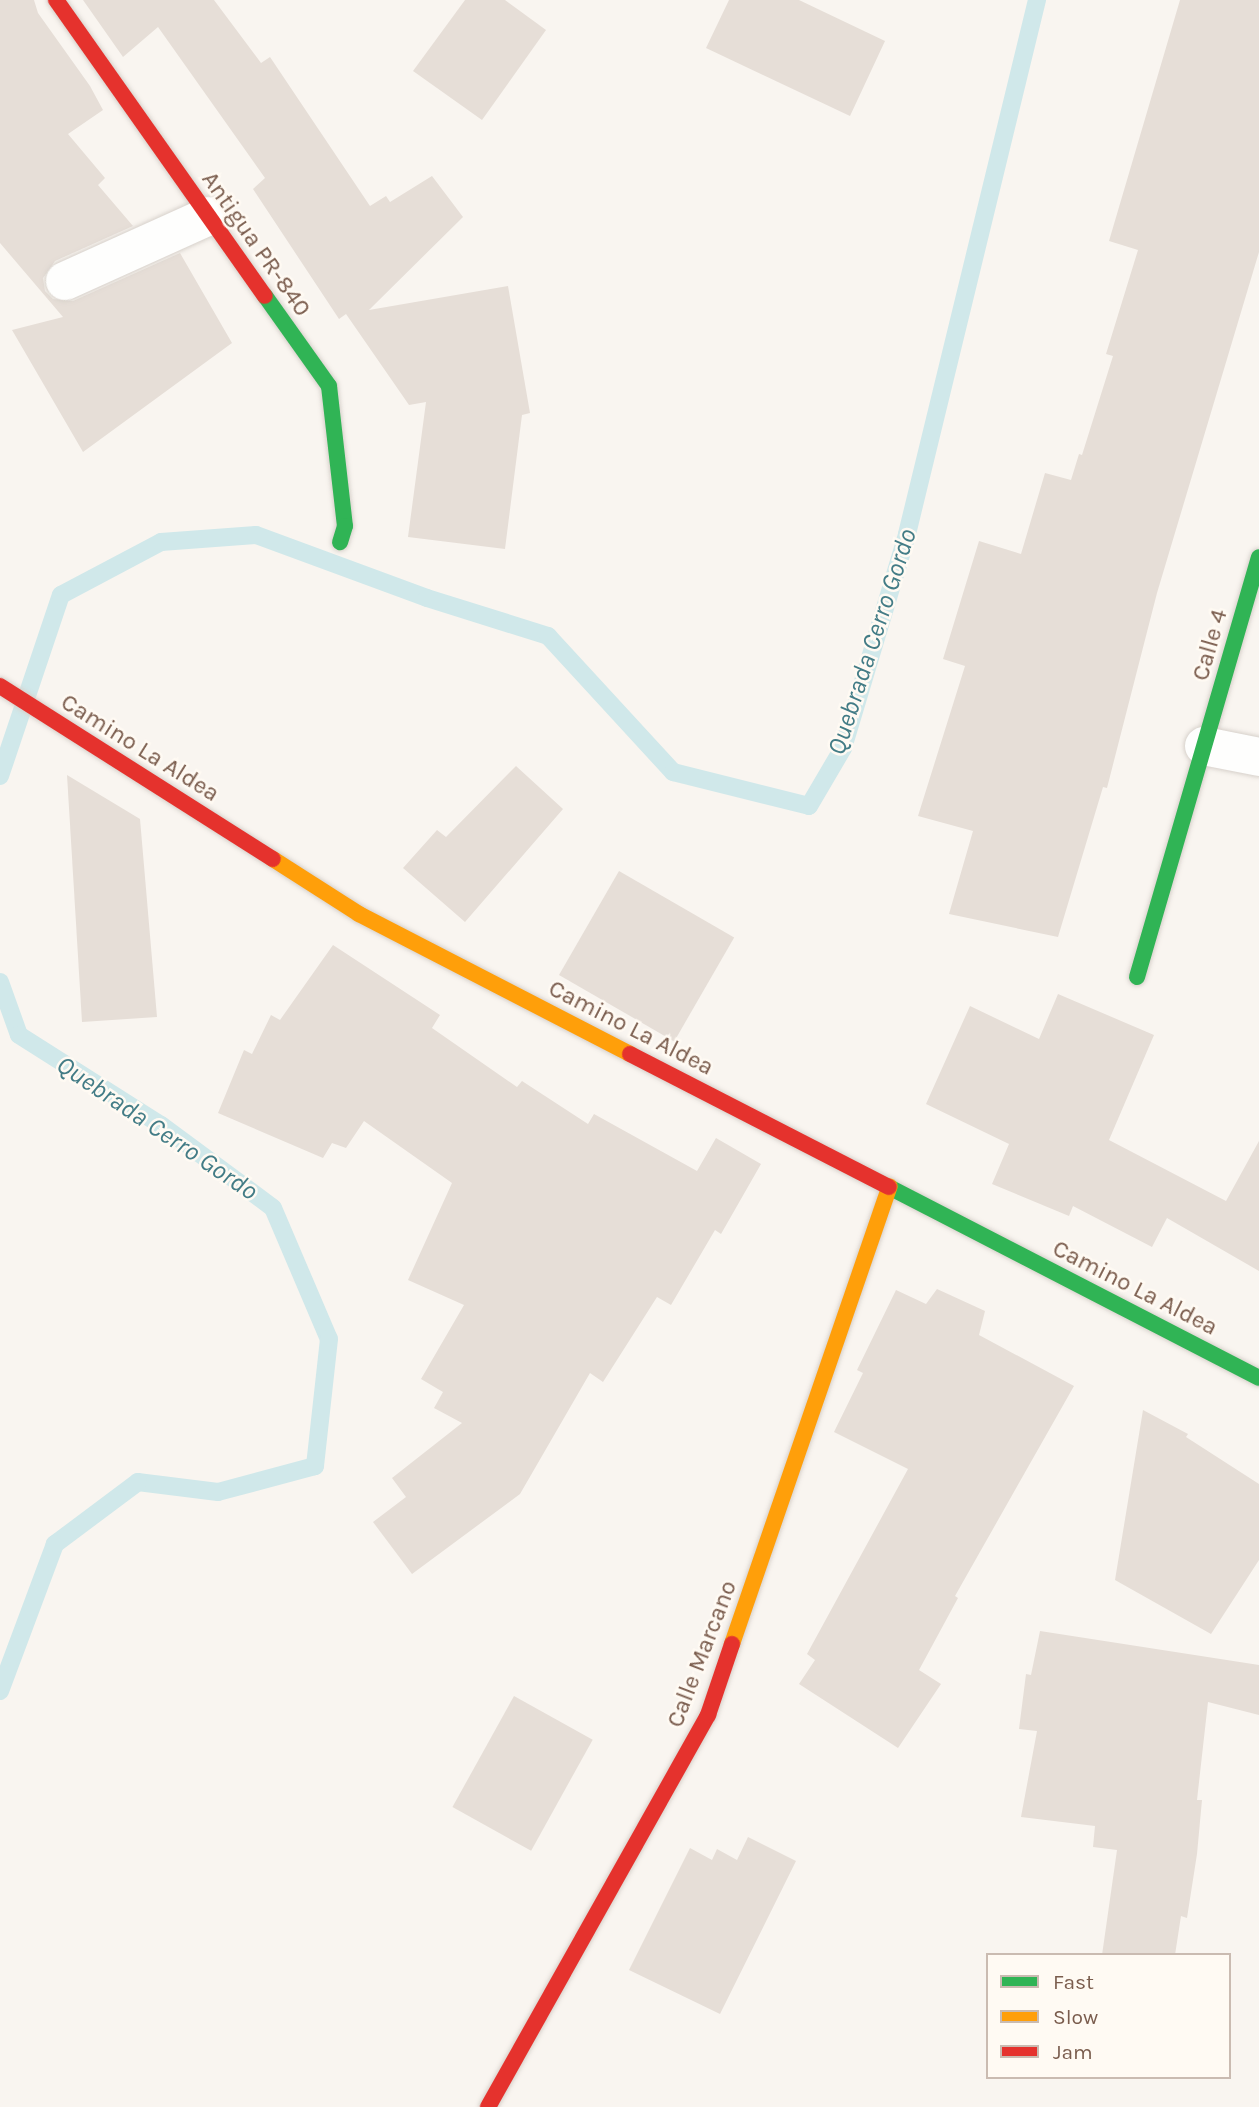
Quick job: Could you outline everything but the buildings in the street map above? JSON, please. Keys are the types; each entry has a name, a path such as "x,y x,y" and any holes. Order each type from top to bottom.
{"street":[{"name":"Antigua PR-840","path":"56,0 329,386 345,526 340,542"},
{"path":"65,281 209,216"},
{"name":"Calle 4","path":"1137,977 1259,556"},
{"name":"Camino La Aldea","path":"0,686 359,914 1259,1378"},
{"path":"1204,746 1259,757"},
{"name":"Calle Marcano","path":"488,2107 708,1715 890,1186"}],"waterway":[{"name":"Quebrada Cerro Gordo","path":"0,776 61,595 161,542 256,535 427,598 548,636 673,772 809,806 843,748 907,534 1037,0"},
{"name":"Quebrada Cerro Gordo","path":"0,982 19,1035 161,1125 273,1208 329,1339 315,1466 218,1492 138,1482 55,1544 0,1691"}],"traffic: fast":[{"path":"265,296 329,386 345,526 340,542"},
{"path":"1137,977 1259,557"},
{"path":"889,1187 1259,1378"}],"traffic: slow":[{"path":"273,859 359,914 630,1054"},
{"path":"732,1644 890,1186"}],"traffic: jam":[{"path":"56,0 265,296"},
{"path":"0,686 273,859"},
{"path":"630,1054 889,1187"},
{"path":"488,2107 708,1715 732,1644"}]}
